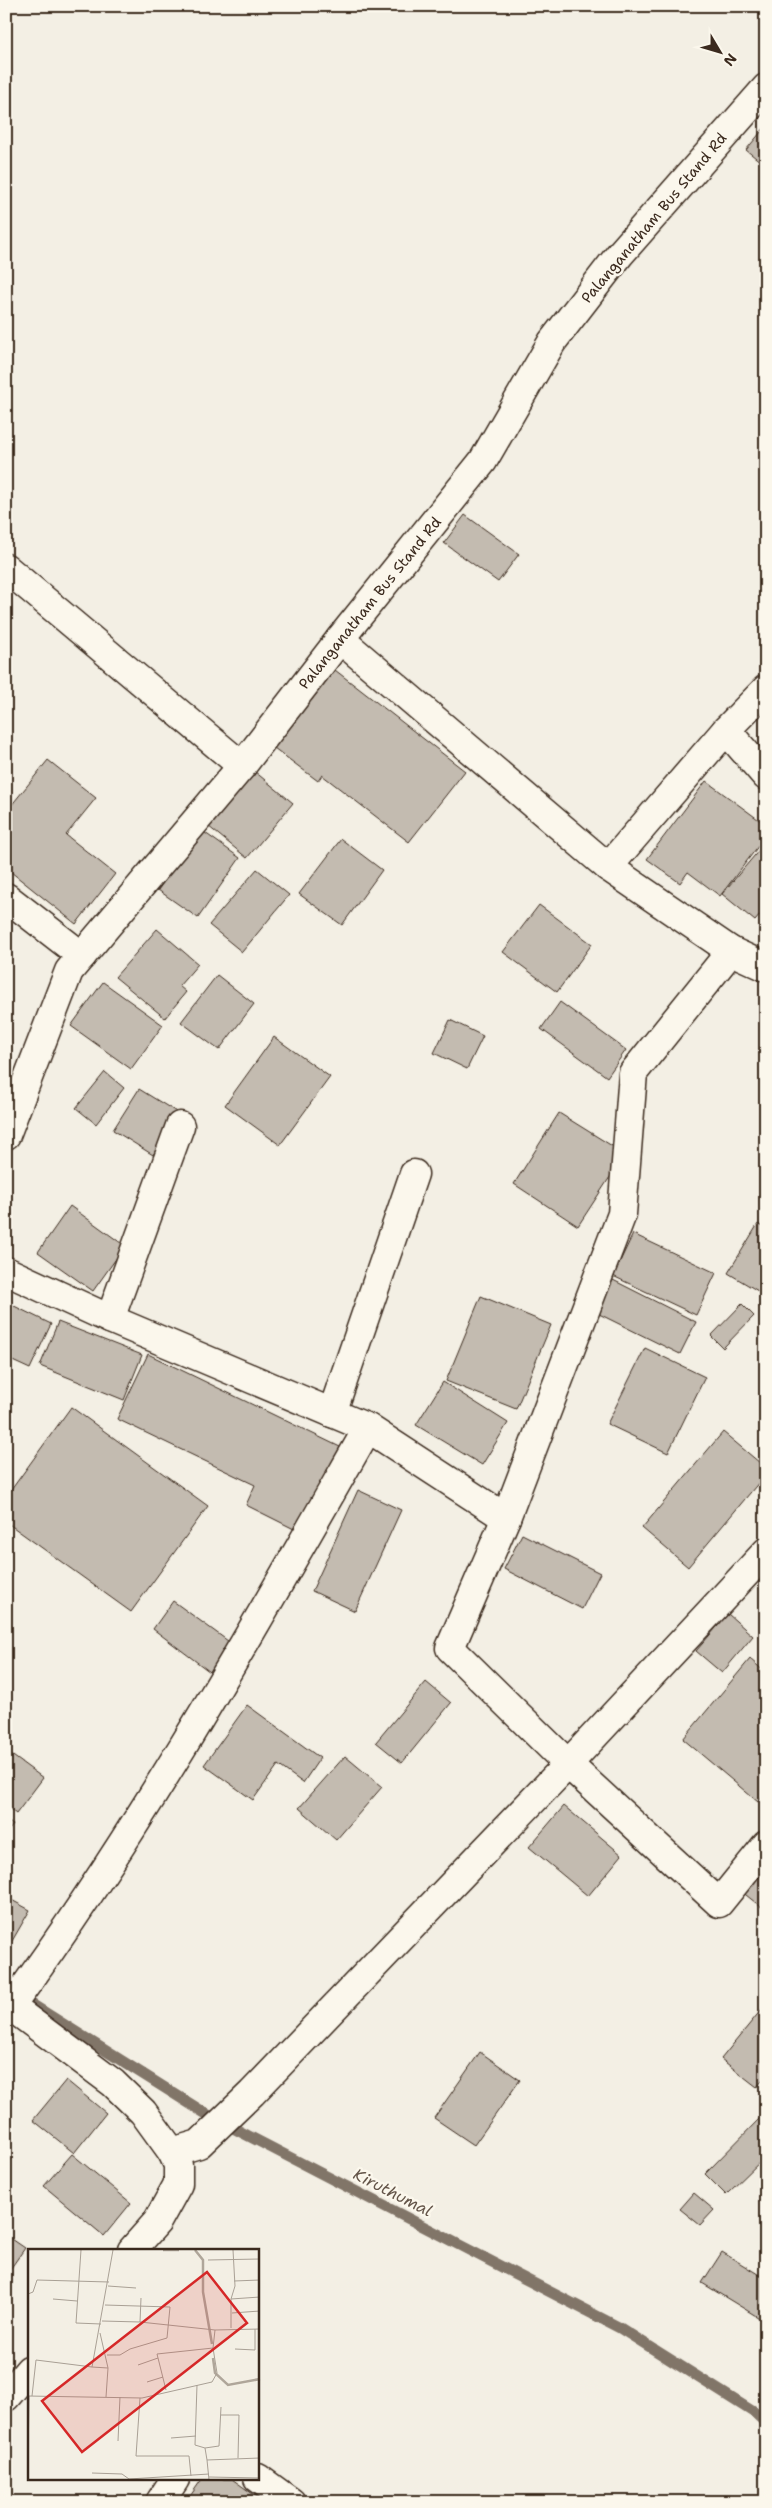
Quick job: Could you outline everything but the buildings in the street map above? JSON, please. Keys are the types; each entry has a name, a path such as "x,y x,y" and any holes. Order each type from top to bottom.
{"street":[{"name":"Palanganatham Bus Stand Rd","path":"6,1135 69,971 242,766 340,638 483,461 552,342 603,276 766,88"},
{"path":"6,568 242,766"},
{"path":"340,638 608,866 731,951 766,967"},
{"path":"608,866 726,730 766,689"},
{"path":"726,730 766,776"},
{"path":"6,897 82,956"},
{"path":"731,951 633,1073 622,1214 506,1518 450,1648 568,1764 719,1903 766,1845"},
{"path":"110,1319 180,1126"},
{"path":"332,1413 414,1174"},
{"path":"6,1271 110,1319 368,1428 506,1518"},
{"path":"133,2249 157,2222 178,2184 178,2165 172,2152 143,2112 114,2083 9,2004 70,1926 238,1656 368,1428"},
{"path":"172,2152 200,2144 252,2093 568,1764 766,1552"},
{"path":"6,2397 28,2371"},
{"path":"259,2479 291,2502"},
{"path":"160,2502 174,2480"}],"waterway":[{"name":"Kiruthumal","path":"6,1988 208,2115 620,2328 755,2413 766,2423"}]}
